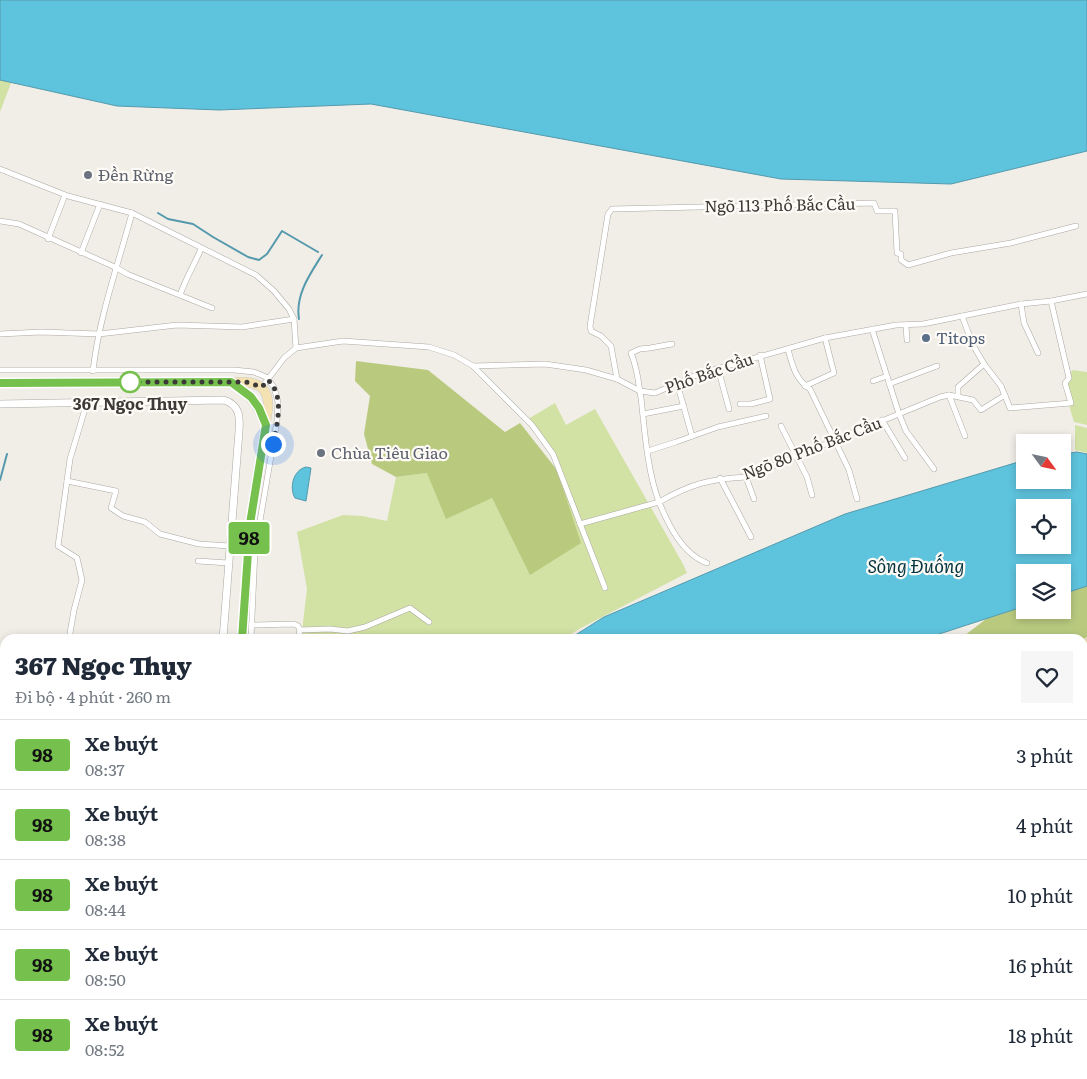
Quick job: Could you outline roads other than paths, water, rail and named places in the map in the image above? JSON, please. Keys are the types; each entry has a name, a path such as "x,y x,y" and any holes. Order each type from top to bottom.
{"main road":[{"path":"231,382 251,397 259,408 266,425"},
{"path":"0,383 231,382 252,383 265,390 268,398 266,425 250,524 242,634"}],"street":[{"path":"0,169 65,194 132,213 256,275 283,300 289,309 294,319 296,348"},
{"path":"48,239 65,194"},
{"name":"Ngõ 113 Phố Bắc Cầu","path":"617,379 611,346 601,336 591,331 590,326 608,214 612,209 874,203 877,211 895,211 897,253 901,254 901,260 908,265 950,253 1011,243 1076,226"},
{"path":"81,253 100,204"},
{"path":"93,371 105,307 132,213"},
{"path":"0,221 19,224 127,274 212,308"},
{"path":"180,296 188,273 202,249"},
{"name":"Phố Bắc Cầu","path":"640,391 655,393 699,374 825,338 872,328 923,324 1021,304 1087,294"},
{"path":"962,316 973,345 984,364 1001,386 1010,408 1071,403 1064,383 1069,378 1052,300"},
{"path":"1021,304 1024,322 1038,353"},
{"path":"0,334 41,332 99,334 177,325 242,327 294,319"},
{"path":"906,326 907,340"},
{"path":"872,328 886,376 906,431 934,469"},
{"path":"805,386 834,373 825,338"},
{"path":"262,387 284,358 296,348 343,341 413,346 439,350 454,355 473,366 532,425 553,454 605,588"},
{"path":"672,344 647,347 631,353 637,367 648,450 659,502 674,532 688,550 700,561 707,563"},
{"path":"788,349 795,373 805,386 810,388 833,440 849,470 857,499"},
{"path":"740,404 751,404 770,399 760,356"},
{"path":"473,366 544,364 586,370 617,379 640,391"},
{"path":"984,364 958,387 958,396 973,400 981,410 1005,395"},
{"path":"889,384 937,366"},
{"path":"718,368 729,409"},
{"path":"0,370 234,370 258,374 268,380 276,390 278,411 255,550 251,634"},
{"path":"873,381 886,376"},
{"path":"677,383 692,436"},
{"path":"949,395 965,436"},
{"name":"Ngõ 80 Phố Bắc Cầu","path":"580,524 659,502 685,488 720,478 746,477 882,420 949,395 958,396"},
{"path":"0,404 224,400 234,405 240,418 223,634"},
{"path":"70,634 82,580 77,558 58,546 70,459 79,432 85,402"},
{"path":"643,414 684,406"},
{"path":"648,450 718,426 766,416"},
{"path":"882,420 904,458"},
{"path":"780,426 807,477 812,495"},
{"path":"746,477 754,498"},
{"path":"720,478 751,537"},
{"path":"68,481 116,491 111,508 123,516 145,522 158,533 198,544 230,546"},
{"path":"198,561 228,564"},
{"path":"300,630 330,629 348,631 365,627 410,608 429,622"},
{"path":"251,624 294,624 298,626 299,634"}],"water":[{"path":"0,0 1087,0 1087,151 951,184 781,179 371,104 219,110 117,106 0,80"},
{"name":"Sông Đuống","path":"1071,453 1087,454 1087,586 1071,591 1071,564 1016,564 1016,609 939,634 577,634 604,617 845,514 1016,463 1016,489 1071,489"},
{"path":"306,467 311,468 306,501 295,498 292,485 295,475"}],"waterway":[{"path":"158,213 168,219 193,224 248,257 259,260 267,254 282,231 318,252"},
{"path":"299,319 298,310 301,293 308,277 322,255"},
{"path":"0,480 7,454"}],"place":[{"name":"Đền Rừng","path":"88,175"},
{"name":"Titops","path":"926,338"},
{"name":"367 Ngọc Thụy","path":"130,382"},
{"name":"Chùa Tiêu Giao","path":"321,453"}]}
